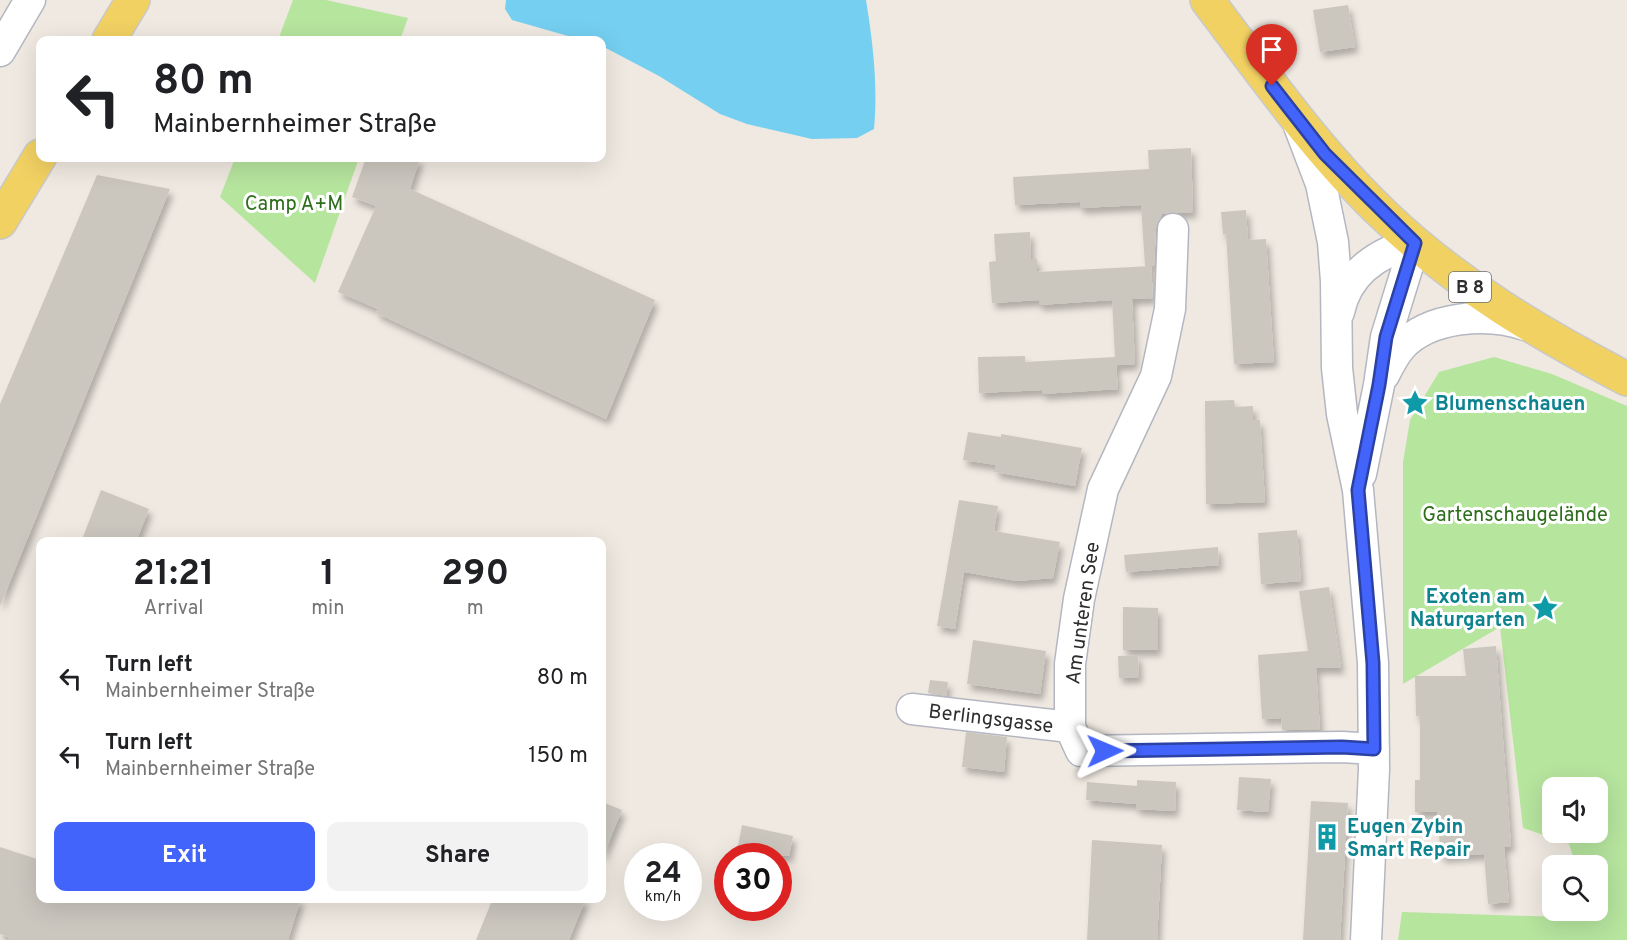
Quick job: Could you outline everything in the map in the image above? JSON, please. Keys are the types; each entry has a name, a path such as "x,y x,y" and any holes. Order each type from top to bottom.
{"main road":[{"path":"111,36 133,0"},
{"name":"B 8","path":"1207,0 1295,117 1358,189 1415,243 1474,290 1528,326 1627,379"},
{"path":"0,222 36,162"}],"street":[{"path":"0,51 30,0"},
{"path":"1295,117 1321,184 1328,213 1336,281 1337,368 1342,414 1358,490 1373,663 1374,749 1366,940"},
{"name":"Am unteren See","path":"1070,727 1070,664 1079,599 1103,489 1156,376 1170,309 1173,229"},
{"path":"1337,321 1347,290 1367,264 1395,248 1415,243"},
{"path":"1358,490 1386,337 1415,243"},
{"path":"1379,385 1403,345 1451,321 1470,318 1509,319 1528,326"},
{"name":"Berlingsgasse","path":"912,709 1070,727"},
{"path":"1070,727 1081,751 1342,747 1374,749"}],"green space":[{"path":"293,0 326,0 408,18 401,36 280,36"},
{"name":"Camp A+M","path":"233,162 358,162 315,283 220,197"},
{"name":"Gartenschaugelände","path":"1494,357 1552,374 1627,406 1627,940 1398,940 1402,912 1542,916 1542,921 1608,921 1608,855 1573,855 1569,844 1566,843 1608,843 1608,777 1542,777 1542,835 1523,828 1500,627 1403,684 1403,462 1410,420 1439,372"}],"water":[{"path":"506,0 866,0 874,64 874,129 857,138 812,139 747,124 720,114 659,76 606,48 606,36 568,36 512,20 505,9"}],"building":[{"path":"1348,5 1355,47 1320,52 1313,10"},
{"path":"1191,148 1193,212 1162,214 1156,228 1154,266 1145,266 1141,205 1080,208 1080,202 1015,205 1013,177 1149,169 1148,150"},
{"path":"365,162 419,162 410,189 655,300 606,419 376,313 378,309 338,292 376,206 352,197"},
{"path":"97,175 170,189 0,606 0,404"},
{"path":"1246,210 1248,240 1266,239 1274,362 1234,364 1226,234 1223,234 1221,212"},
{"path":"1030,232 1031,259 1037,259 1037,272 1151,266 1153,298 1132,299 1135,364 1116,365 1118,389 1042,394 1042,390 979,393 978,357 1025,356 1025,362 1115,357 1112,300 1039,305 1039,300 992,303 989,262 996,261 994,234"},
{"path":"1234,400 1235,407 1253,406 1253,420 1260,420 1265,502 1206,504 1205,401"},
{"path":"968,432 1001,437 1001,434 1082,448 1075,486 995,472 996,465 963,460"},
{"path":"101,490 149,509 138,537 83,537"},
{"path":"959,500 998,506 994,531 1060,542 1053,578 1017,581 964,572 955,629 937,626"},
{"path":"1297,530 1301,581 1261,584 1258,533"},
{"path":"1218,547 1219,565 1126,572 1124,555"},
{"path":"1329,587 1341,668 1316,668 1320,730 1282,730 1281,718 1262,719 1258,655 1308,651 1299,591"},
{"path":"1123,607 1158,608 1158,650 1123,650"},
{"path":"973,640 1046,651 1040,694 967,684"},
{"path":"1496,646 1511,846 1504,847 1509,902 1488,904 1484,854 1441,857 1437,812 1415,812 1415,780 1420,780 1420,716 1416,716 1415,676 1466,676 1463,649"},
{"path":"1138,655 1139,677 1119,678 1118,656"},
{"path":"930,680 948,682 946,696 928,693"},
{"path":"966,732 1007,737 1004,772 962,767"},
{"path":"1239,777 1271,779 1268,812 1237,810"},
{"path":"1137,780 1176,782 1175,811 1136,809 1136,804 1086,800 1087,782 1137,786"},
{"path":"1311,801 1348,803 1340,940 1303,940"},
{"path":"606,804 622,810 606,848"},
{"path":"742,825 793,836 792,843 739,843"},
{"path":"1092,840 1162,845 1157,940 1087,940"},
{"path":"0,847 36,859 36,903 299,903 288,940 8,940 9,937 0,934"},
{"path":"491,903 584,903 569,940 476,940"}],"place":[{"name":"Blumenschauen","path":"1415,403"},
{"name":"Exoten am Naturgarten","path":"1545,608"},
{"name":"Eugen Zybin Smart Repair","path":"1327,837"}],"route":[{"path":"1105,751 1342,747 1374,749 1373,663 1358,490 1386,337 1415,243 1386,217 1325,154 1272,86"}]}
